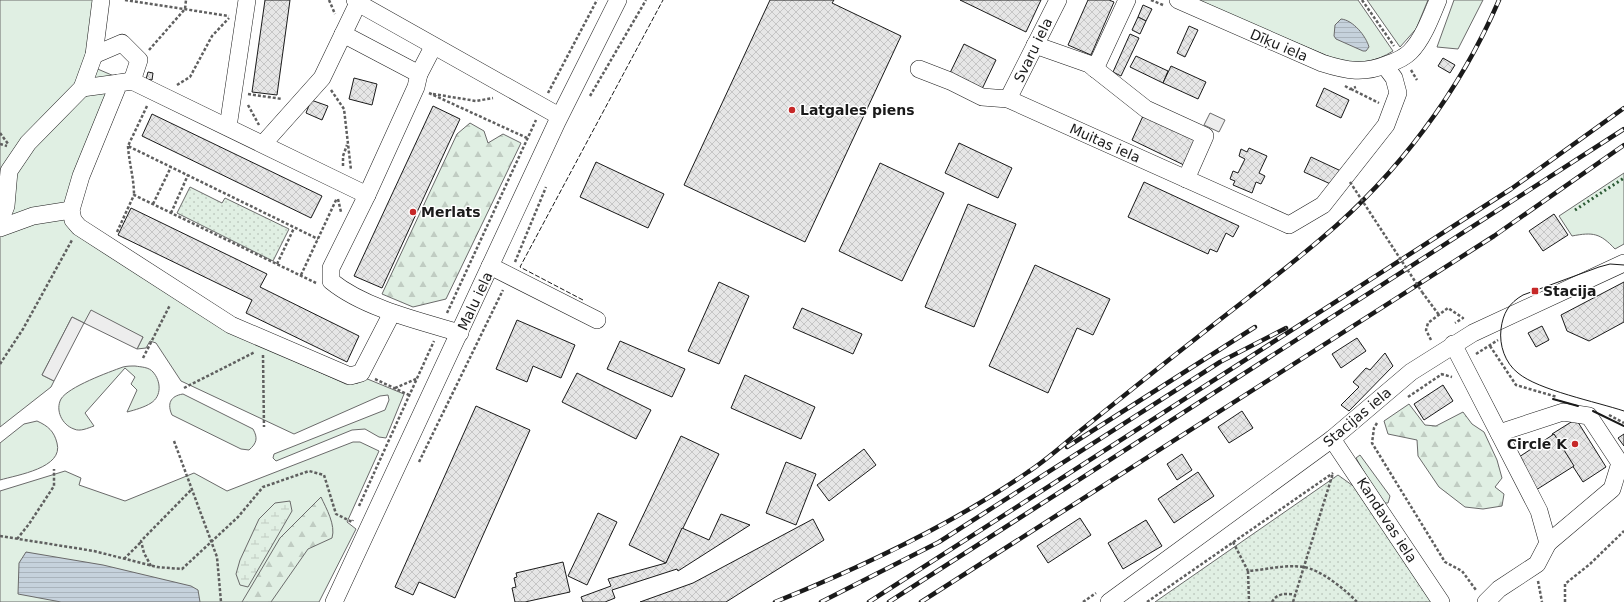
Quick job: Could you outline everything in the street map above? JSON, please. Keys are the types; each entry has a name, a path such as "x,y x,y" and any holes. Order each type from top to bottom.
{"street":[{"path":"0,220 6,206 9,171 28,143 82,88 94,55 100,0"},
{"path":"228,127 238,93 247,0"},
{"name":"Malu iela","path":"334,602 560,116 618,0"},
{"name":"Svaru iela","path":"1008,99 1058,0"},
{"path":"1095,69 1127,0"},
{"name":"Dīķu iela","path":"1178,0 1322,63 1340,69 1359,71 1371,70 1385,66 1403,58 1411,51 1422,34 1438,0"},
{"path":"265,141 322,78 357,2 433,47 560,116"},
{"path":"343,34 421,85"},
{"path":"94,55 122,43 139,60 125,82 81,176 71,210 73,220 79,226 231,325 268,346 350,376 361,374 392,313"},
{"path":"1035,45 1089,64 1146,109 1207,132 1186,179"},
{"path":"433,47 421,85 350,187 331,268 331,281 339,288 392,313 460,332"},
{"name":"Muitas iela","path":"919,69 950,81 982,97 1008,99 1289,225 1323,205 1386,125 1398,93 1394,78 1385,66"},
{"path":"82,88 125,82 158,93 228,127 265,141 350,187"},
{"path":"0,228 33,216 71,210"},
{"name":"Stacijas iela","path":"1109,602 1332,439 1393,386 1453,344 1473,333 1624,263"},
{"path":"490,266 598,320"},
{"path":"1453,344 1538,511 1548,543"},
{"path":"1483,598 1538,564 1548,543 1612,489 1620,463 1590,416 1563,412 1499,433"},
{"name":"Kandavas iela","path":"1332,439 1441,602"}],"path":[{"path":"110,245 134,195 134,181 130,167 128,146 158,93 190,77 212,36 222,23 231,16 125,0"},
{"path":"139,60 185,9 186,0"},
{"path":"358,509 528,138 541,106 597,0"},
{"path":"586,102 646,0"},
{"path":"1362,0 1395,48"},
{"path":"1410,68 1417,80"},
{"path":"301,275 318,239 350,187 344,109 322,78"},
{"path":"421,85 528,138"},
{"path":"421,85 476,102 519,94"},
{"path":"238,93 300,102"},
{"path":"238,93 265,141"},
{"path":"0,133 10,147"},
{"path":"347,145 343,156 343,166 350,187"},
{"path":"128,146 318,239"},
{"path":"153,204 171,167"},
{"path":"170,213 188,175"},
{"path":"416,467 509,276 549,180"},
{"path":"1350,182 1439,315"},
{"path":"134,195 318,284 331,281"},
{"path":"0,364 23,329 79,226"},
{"path":"277,264 294,228"},
{"path":"143,358 177,290"},
{"path":"1431,340 1426,330 1428,323 1448,308 1462,318"},
{"path":"184,388 268,346"},
{"path":"264,427 265,375 268,346"},
{"path":"1490,346 1516,385 1561,399"},
{"path":"1408,398 1441,374 1462,361 1485,350"},
{"path":"361,374 409,395"},
{"path":"1441,374 1455,378"},
{"path":"395,388 417,378"},
{"path":"1605,413 1624,423"},
{"path":"1378,421 1374,428 1372,443 1445,562 1462,570 1483,598"},
{"path":"174,440 217,557 220,602"},
{"path":"16,540 54,486 54,469"},
{"path":"0,536 16,540 94,551 151,566 182,569 238,517 263,487 309,471 324,475 336,514 352,522 355,515"},
{"path":"1147,602 1333,473 1293,602"},
{"path":"124,559 192,489"},
{"path":"1565,602 1565,584 1590,564 1624,531"},
{"path":"142,541 144,553 151,566"},
{"path":"1233,542 1248,571 1248,602"},
{"path":"1248,571 1290,566 1305,567 1322,575 1357,602"},
{"path":"1272,602 1279,595 1287,593 1296,595"}],"green space":[{"path":"0,0 93,0 86,64 114,76 63,208 228,331 346,384 358,383 365,378 404,394 386,438 379,437 365,429 352,430 276,461 273,458 274,454 385,410 389,400 388,395 380,396 294,434 181,381 156,343 150,341 146,348 137,349 143,337 84,323 72,317 42,375 54,381 51,387 0,427"},
{"path":"1195,0 1358,0 1393,51 1374,60 1342,62"},
{"path":"1367,0 1428,0 1416,29 1400,47"},
{"path":"1454,0 1483,0 1458,49 1437,47"},
{"path":"470,123 484,131 488,143 503,134 521,143 446,299 413,307 382,294 457,134"},
{"path":"1624,173 1624,244 1615,249 1605,240 1596,235 1585,234 1572,236 1559,216"},
{"path":"190,187 222,203 225,198 289,229 273,261 177,213"},
{"path":"135,366 149,369 156,376 159,384 159,392 155,400 143,407 127,412 137,390 131,384 135,377 125,368 85,413 94,426 76,430 63,421 59,412 59,403 65,394 99,376 123,367"},
{"path":"183,394 253,429 256,435 254,445 249,450 241,449 172,415 170,404 172,399"},
{"path":"1409,404 1425,425 1436,426 1463,412 1472,424 1484,432 1497,460 1502,478 1495,487 1504,494 1502,506 1483,509 1465,507 1439,487 1418,456 1417,440 1388,434 1384,421"},
{"path":"37,421 47,427 54,435 57,443 57,452 53,459 38,469 0,480 0,443 24,424"},
{"path":"353,442 360,442 379,451 347,522 356,529 319,602 0,602 0,491 65,471 81,478 79,485 125,501 194,473 227,491"},
{"path":"1360,455 1390,496 1388,503 1382,503 1356,458"},
{"path":"1338,475 1356,488 1434,602 1155,602"},
{"path":"321,497 332,522 332,538 308,549 271,602 242,602 280,538"},
{"path":"290,501 292,511 248,587 240,585 236,574 240,560 259,519 275,503"}],"shaded area":[{"path":"1341,19 1350,22 1362,34 1369,47 1366,51 1336,39 1334,36 1335,25"},
{"path":"1210,113 1225,120 1219,132 1204,125"},
{"path":"91,310 143,337 137,349 84,323"},
{"path":"72,317 84,323 54,381 42,375"},
{"path":"26,552 103,565 191,586 198,590 200,602 61,602 18,594 19,563"}],"building":[{"path":"265,0 290,0 277,95 252,92"},
{"name":"Latgales piens","path":"770,0 834,0 832,3 901,36 805,242 684,185"},
{"path":"960,0 1041,0 1026,32"},
{"path":"1088,0 1109,0 1114,2 1091,55 1068,45"},
{"path":"1143,5 1152,9 1146,21 1138,17"},
{"path":"1138,17 1146,21 1140,34 1132,30"},
{"path":"1189,26 1198,30 1185,57 1177,53"},
{"path":"1130,34 1139,38 1121,76 1113,72"},
{"path":"964,44 996,60 982,89 950,73"},
{"path":"1136,56 1168,71 1163,83 1130,67"},
{"path":"1443,58 1455,65 1450,73 1438,66"},
{"path":"1171,66 1206,82 1198,99 1163,83"},
{"path":"148,72 153,73 152,80 146,79"},
{"path":"354,78 377,84 372,105 349,99"},
{"path":"1324,88 1349,100 1341,118 1316,106"},
{"path":"311,100 328,106 322,120 306,113"},
{"path":"433,106 460,119 382,288 354,276"},
{"path":"152,114 322,196 311,218 142,136"},
{"path":"1143,116 1197,141 1186,166 1132,140"},
{"path":"959,143 1012,168 998,198 945,173"},
{"path":"1249,148 1267,156 1259,173 1265,176 1261,184 1256,182 1252,193 1233,185 1235,181 1230,179 1233,171 1238,173 1245,159 1239,156 1241,149 1247,152"},
{"path":"1311,157 1341,171 1335,186 1304,172"},
{"path":"596,162 664,194 648,228 580,197"},
{"path":"880,163 944,193 902,281 839,251"},
{"path":"1144,182 1239,226 1233,237 1226,233 1217,252 1210,249 1208,254 1128,217"},
{"path":"968,204 1016,224 974,327 925,307"},
{"path":"131,208 267,274 260,287 359,336 347,362 246,313 252,300 118,235"},
{"path":"1554,214 1568,235 1543,251 1529,231"},
{"path":"1035,265 1110,299 1093,335 1077,328 1048,393 989,366"},
{"path":"719,282 749,296 719,364 688,351"},
{"path":"1624,282 1624,322 1589,341 1567,331 1561,315"},
{"path":"802,308 862,334 853,354 793,328"},
{"path":"517,320 575,345 561,378 533,366 527,382 496,369"},
{"path":"1542,326 1549,340 1536,347 1528,333"},
{"path":"1357,338 1366,351 1341,368 1332,354"},
{"path":"620,341 685,369 672,397 607,369"},
{"path":"1385,353 1393,366 1349,411 1341,405 1359,387 1353,382 1366,368 1370,370"},
{"path":"577,373 651,410 636,439 562,402"},
{"path":"745,375 815,407 801,439 731,408"},
{"path":"1443,385 1453,401 1424,420 1414,404"},
{"path":"476,406 530,430 455,598 419,582 413,595 395,587"},
{"path":"1242,411 1253,428 1229,443 1218,427"},
{"path":"1576,419 1606,467 1583,482 1552,434"},
{"path":"1554,434 1574,466 1536,490 1516,459"},
{"path":"1624,434 1624,446 1618,438"},
{"path":"681,436 719,454 666,563 629,545"},
{"path":"864,449 876,465 829,501 817,485"},
{"path":"1182,454 1192,470 1177,480 1167,464"},
{"path":"786,462 816,474 796,525 766,513"},
{"path":"1198,472 1214,496 1174,523 1158,499"},
{"path":"598,513 617,522 587,585 568,576"},
{"path":"721,514 750,525 678,571 677,569 612,590 615,598 605,602 583,602 581,597 611,586 608,579 666,563 682,528 709,540"},
{"path":"1080,518 1091,535 1048,563 1037,546"},
{"path":"813,519 824,540 726,602 640,602 693,583"},
{"path":"1146,520 1162,546 1123,569 1108,543"},
{"path":"563,562 570,592 525,602 515,602 512,588 516,587 514,578 517,577 516,573"}],"tram line":[{"path":"1624,265 1610,264 1599,267 1523,295 1510,305 1503,318 1501,329 1501,341 1506,359 1518,373 1539,385 1624,411"}],"railway":[{"path":"775,602 873,560 937,528 998,492 1043,462 1322,238 1376,187 1401,159 1424,129 1466,67 1499,0"},
{"path":"869,602 1511,189 1624,108"},
{"path":"889,602 1624,129"},
{"path":"921,602 1494,236 1624,145"},
{"path":"1067,447 1255,327"},
{"path":"821,602 939,542 1220,362 1286,328"}],"hedge":[{"path":"1575,210 1624,178"}],"fence":[{"path":"583,300 520,267 663,0"},
{"path":"1553,399 1578,406"},
{"path":"1593,411 1624,426"}],"wall":[{"path":"1553,399 1578,406"},
{"path":"1593,411 1624,426"}],"place":[{"name":"Latgales piens","path":"792,110"},
{"name":"Merlats","path":"413,212"},
{"name":"Stacija","path":"1535,291"},
{"name":"Circle K","path":"1575,444"}]}
